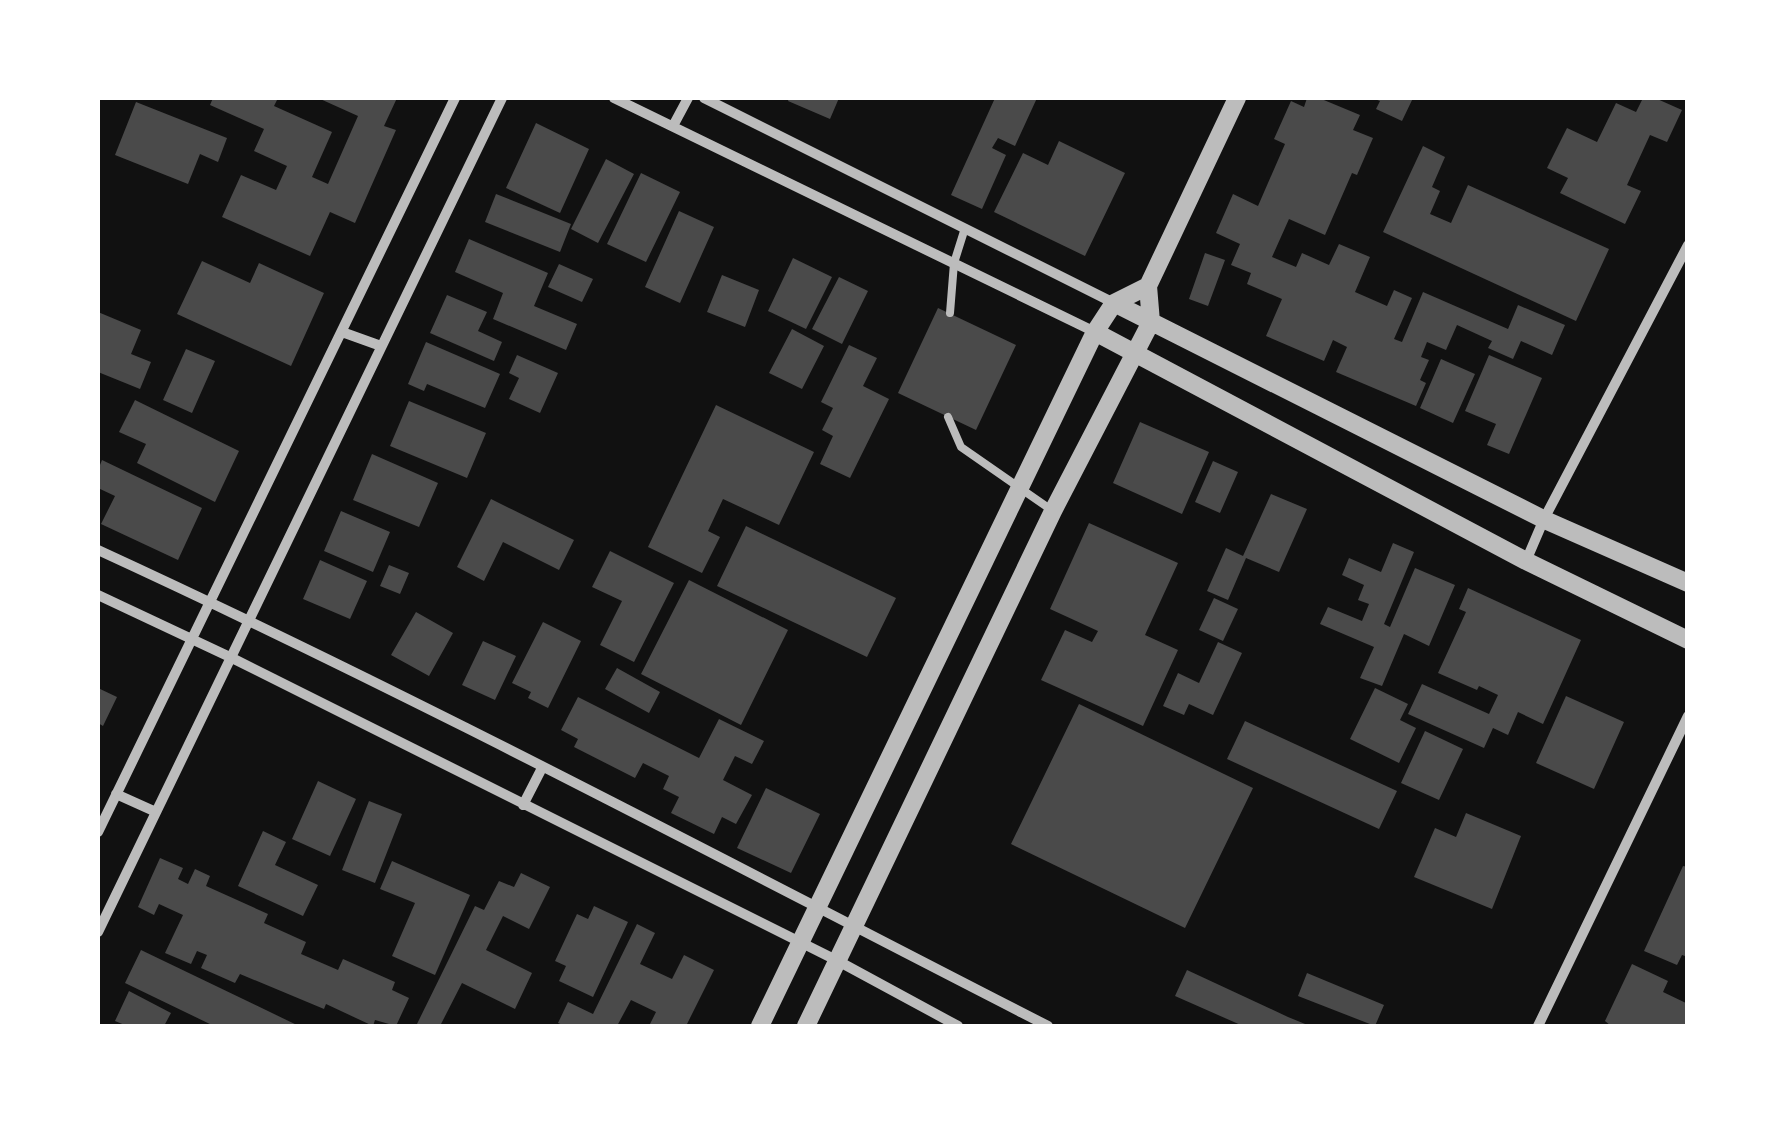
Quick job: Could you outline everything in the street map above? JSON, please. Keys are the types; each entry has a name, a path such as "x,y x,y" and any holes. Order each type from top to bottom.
{"street":[{"path":"98,832 455,98"},
{"path":"98,932 502,98"},
{"path":"614,98 1095,332 1526,561 1688,640"},
{"path":"673,126 688,98"},
{"path":"704,98 1544,519 1688,582"},
{"path":"806,1026 1053,511 1151,322 1148,286 1237,98"},
{"path":"1526,561 1544,519 1688,245"},
{"path":"760,1026 1095,332 1114,303 1148,286"},
{"path":"342,332 382,346"},
{"path":"98,550 249,621 1048,1026"},
{"path":"98,595 838,961 958,1026"},
{"path":"1538,1026 1688,716"},
{"path":"522,805 542,768"},
{"path":"116,794 156,812"}],"lane":[{"path":"950,313 954,263 965,228"},
{"path":"948,417 962,447 1053,511"}],"building":[{"path":"213,98 278,98 274,106 332,132 312,177 328,184 358,116 318,98 397,98 384,126 396,130 355,223 330,212 310,256 222,217 241,175 276,190 287,166 254,151 264,129 210,105"},
{"path":"839,98 830,119 788,101"},
{"path":"995,98 1037,98 1015,146 998,138 992,148 1006,155 982,209 951,195"},
{"path":"1307,98 1319,98 1360,115 1353,130 1373,138 1357,175 1352,173 1325,235 1289,219 1272,257 1296,267 1302,253 1329,265 1339,244 1370,257 1355,292 1387,306 1394,290 1412,298 1394,339 1402,342 1423,292 1508,329 1518,305 1565,325 1552,355 1521,341 1513,359 1488,348 1492,341 1457,325 1446,350 1427,342 1421,357 1429,360 1420,380 1426,383 1416,406 1336,372 1347,347 1333,340 1324,361 1266,336 1282,299 1247,284 1251,273 1231,265 1240,244 1216,233 1233,194 1258,206 1285,144 1274,139 1291,101 1304,107"},
{"path":"1372,98 1413,98 1402,121 1376,109 1380,101"},
{"path":"1643,98 1655,98 1682,110 1667,142 1650,135 1627,185 1641,191 1625,224 1560,193 1568,178 1547,168 1567,128 1597,142 1616,103 1636,112"},
{"path":"136,102 227,138 218,162 200,154 188,184 115,155"},
{"path":"536,123 589,149 560,213 506,188"},
{"path":"1059,141 1125,173 1085,256 994,212 1023,153 1048,165"},
{"path":"1423,146 1445,157 1432,187 1440,191 1430,214 1451,223 1468,185 1609,249 1576,321 1383,232"},
{"path":"606,159 634,174 598,243 571,229"},
{"path":"641,173 680,192 646,262 607,244"},
{"path":"496,194 571,224 560,252 485,222"},
{"path":"679,211 714,227 680,303 645,287"},
{"path":"469,239 548,273 534,306 577,324 566,350 493,319 503,293 455,272"},
{"path":"1205,253 1225,260 1208,306 1189,299"},
{"path":"793,258 832,277 806,329 768,311"},
{"path":"202,261 250,283 259,263 324,293 291,366 177,314"},
{"path":"559,264 593,279 582,302 548,287"},
{"path":"722,275 759,290 745,327 707,312"},
{"path":"839,277 868,291 842,344 812,329"},
{"path":"447,295 487,312 478,331 502,342 494,361 430,333"},
{"path":"938,308 1016,345 976,430 898,393"},
{"path":"98,312 141,330 131,354 151,362 140,389 98,372"},
{"path":"792,329 824,346 802,389 769,373"},
{"path":"426,342 500,374 485,408 427,384 424,391 408,384"},
{"path":"849,345 877,358 863,386 889,399 850,478 820,464 833,436 822,430 833,408 821,402"},
{"path":"186,349 215,361 192,413 163,400"},
{"path":"517,355 558,373 540,413 509,399 519,378 509,373"},
{"path":"1489,355 1542,378 1509,454 1487,445 1496,424 1465,411"},
{"path":"1441,359 1475,374 1453,423 1420,408"},
{"path":"135,400 239,451 215,502 137,463 146,444 119,432"},
{"path":"409,401 486,433 467,478 390,446"},
{"path":"716,405 814,452 779,525 723,499 708,531 720,537 702,573 648,547"},
{"path":"1140,422 1209,452 1182,514 1113,483"},
{"path":"372,454 438,483 419,527 353,500"},
{"path":"102,460 202,508 178,560 101,524 115,496 98,488"},
{"path":"1213,461 1238,472 1220,513 1195,502"},
{"path":"1271,494 1307,509 1279,572 1246,558 1228,600 1207,591 1226,548 1243,556"},
{"path":"491,499 574,540 559,570 503,542 484,581 457,567"},
{"path":"341,511 390,532 373,572 324,551"},
{"path":"1089,523 1178,563 1145,635 1178,650 1143,726 1041,680 1065,630 1092,642 1098,631 1050,609"},
{"path":"746,526 896,598 867,657 717,586"},
{"path":"1393,543 1414,552 1384,624 1390,627 1415,568 1455,585 1429,646 1404,634 1382,686 1360,678 1374,647 1320,624 1328,607 1362,621 1369,604 1358,600 1364,585 1342,575 1349,558 1381,572"},
{"path":"610,551 674,583 634,662 600,645 622,601 592,587"},
{"path":"320,560 367,581 350,619 303,599"},
{"path":"389,565 409,573 400,594 380,586"},
{"path":"689,580 788,630 741,725 641,674"},
{"path":"1468,588 1581,640 1543,724 1518,712 1508,735 1493,728 1484,748 1408,714 1422,684 1489,714 1498,695 1438,673 1466,612 1459,609"},
{"path":"1214,598 1238,609 1223,641 1199,630"},
{"path":"416,612 453,633 429,676 391,655"},
{"path":"543,622 581,641 548,708 528,698 531,692 512,683"},
{"path":"483,641 516,656 495,700 462,685"},
{"path":"1218,642 1242,653 1213,715 1189,704 1184,715 1163,706 1178,673 1199,683"},
{"path":"617,668 660,692 649,713 605,689"},
{"path":"98,688 117,697 103,726 98,723"},
{"path":"1375,688 1408,704 1400,720 1416,728 1399,763 1350,739"},
{"path":"1566,696 1624,722 1594,789 1536,763"},
{"path":"578,697 699,758 719,719 764,741 752,764 735,756 723,780 752,795 736,824 722,817 714,834 671,813 679,797 663,789 669,776 643,763 635,778 574,747 578,739 561,730"},
{"path":"1079,704 1253,788 1185,928 1011,844"},
{"path":"1245,721 1397,791 1379,829 1227,759"},
{"path":"1425,731 1463,749 1439,800 1401,783"},
{"path":"318,781 356,799 330,856 292,839"},
{"path":"766,788 820,814 791,873 737,848"},
{"path":"369,801 402,814 375,883 342,870"},
{"path":"1466,813 1521,836 1492,909 1414,877 1435,828 1456,837"},
{"path":"263,831 286,842 275,865 318,885 303,916 238,886"},
{"path":"160,858 183,868 178,879 188,884 195,869 210,876 206,886 268,914 264,923 306,942 301,954 338,970 343,959 395,982 392,990 409,998 396,1026 375,1020 373,1026 326,1004 324,1009 240,974 235,983 201,968 207,955 197,951 191,964 165,953 183,915 159,904 154,915 138,907"},
{"path":"392,861 470,895 435,975 392,956 415,903 380,889"},
{"path":"1683,866 1688,867 1688,957 1682,955 1677,965 1644,951"},
{"path":"521,873 550,887 529,929 503,916 486,950 532,973 515,1009 462,983 440,1026 416,1026 475,906 484,910 499,881 514,887"},
{"path":"594,906 628,922 593,997 559,981 566,966 555,961 577,914 588,919"},
{"path":"637,924 655,933 640,964 672,979 684,955 714,970 686,1026 649,1026 656,1012 631,1000 617,1026 558,1023 568,1002 593,1014"},
{"path":"141,950 299,1026 214,1026 125,983"},
{"path":"1632,964 1668,981 1663,992 1688,1004 1688,1026 1611,1026 1605,1021"},
{"path":"1187,970 1310,1026 1243,1026 1175,996"},
{"path":"1307,973 1384,1005 1375,1026 1298,996"},
{"path":"129,991 171,1013 164,1026 127,1026 115,1021"}]}
